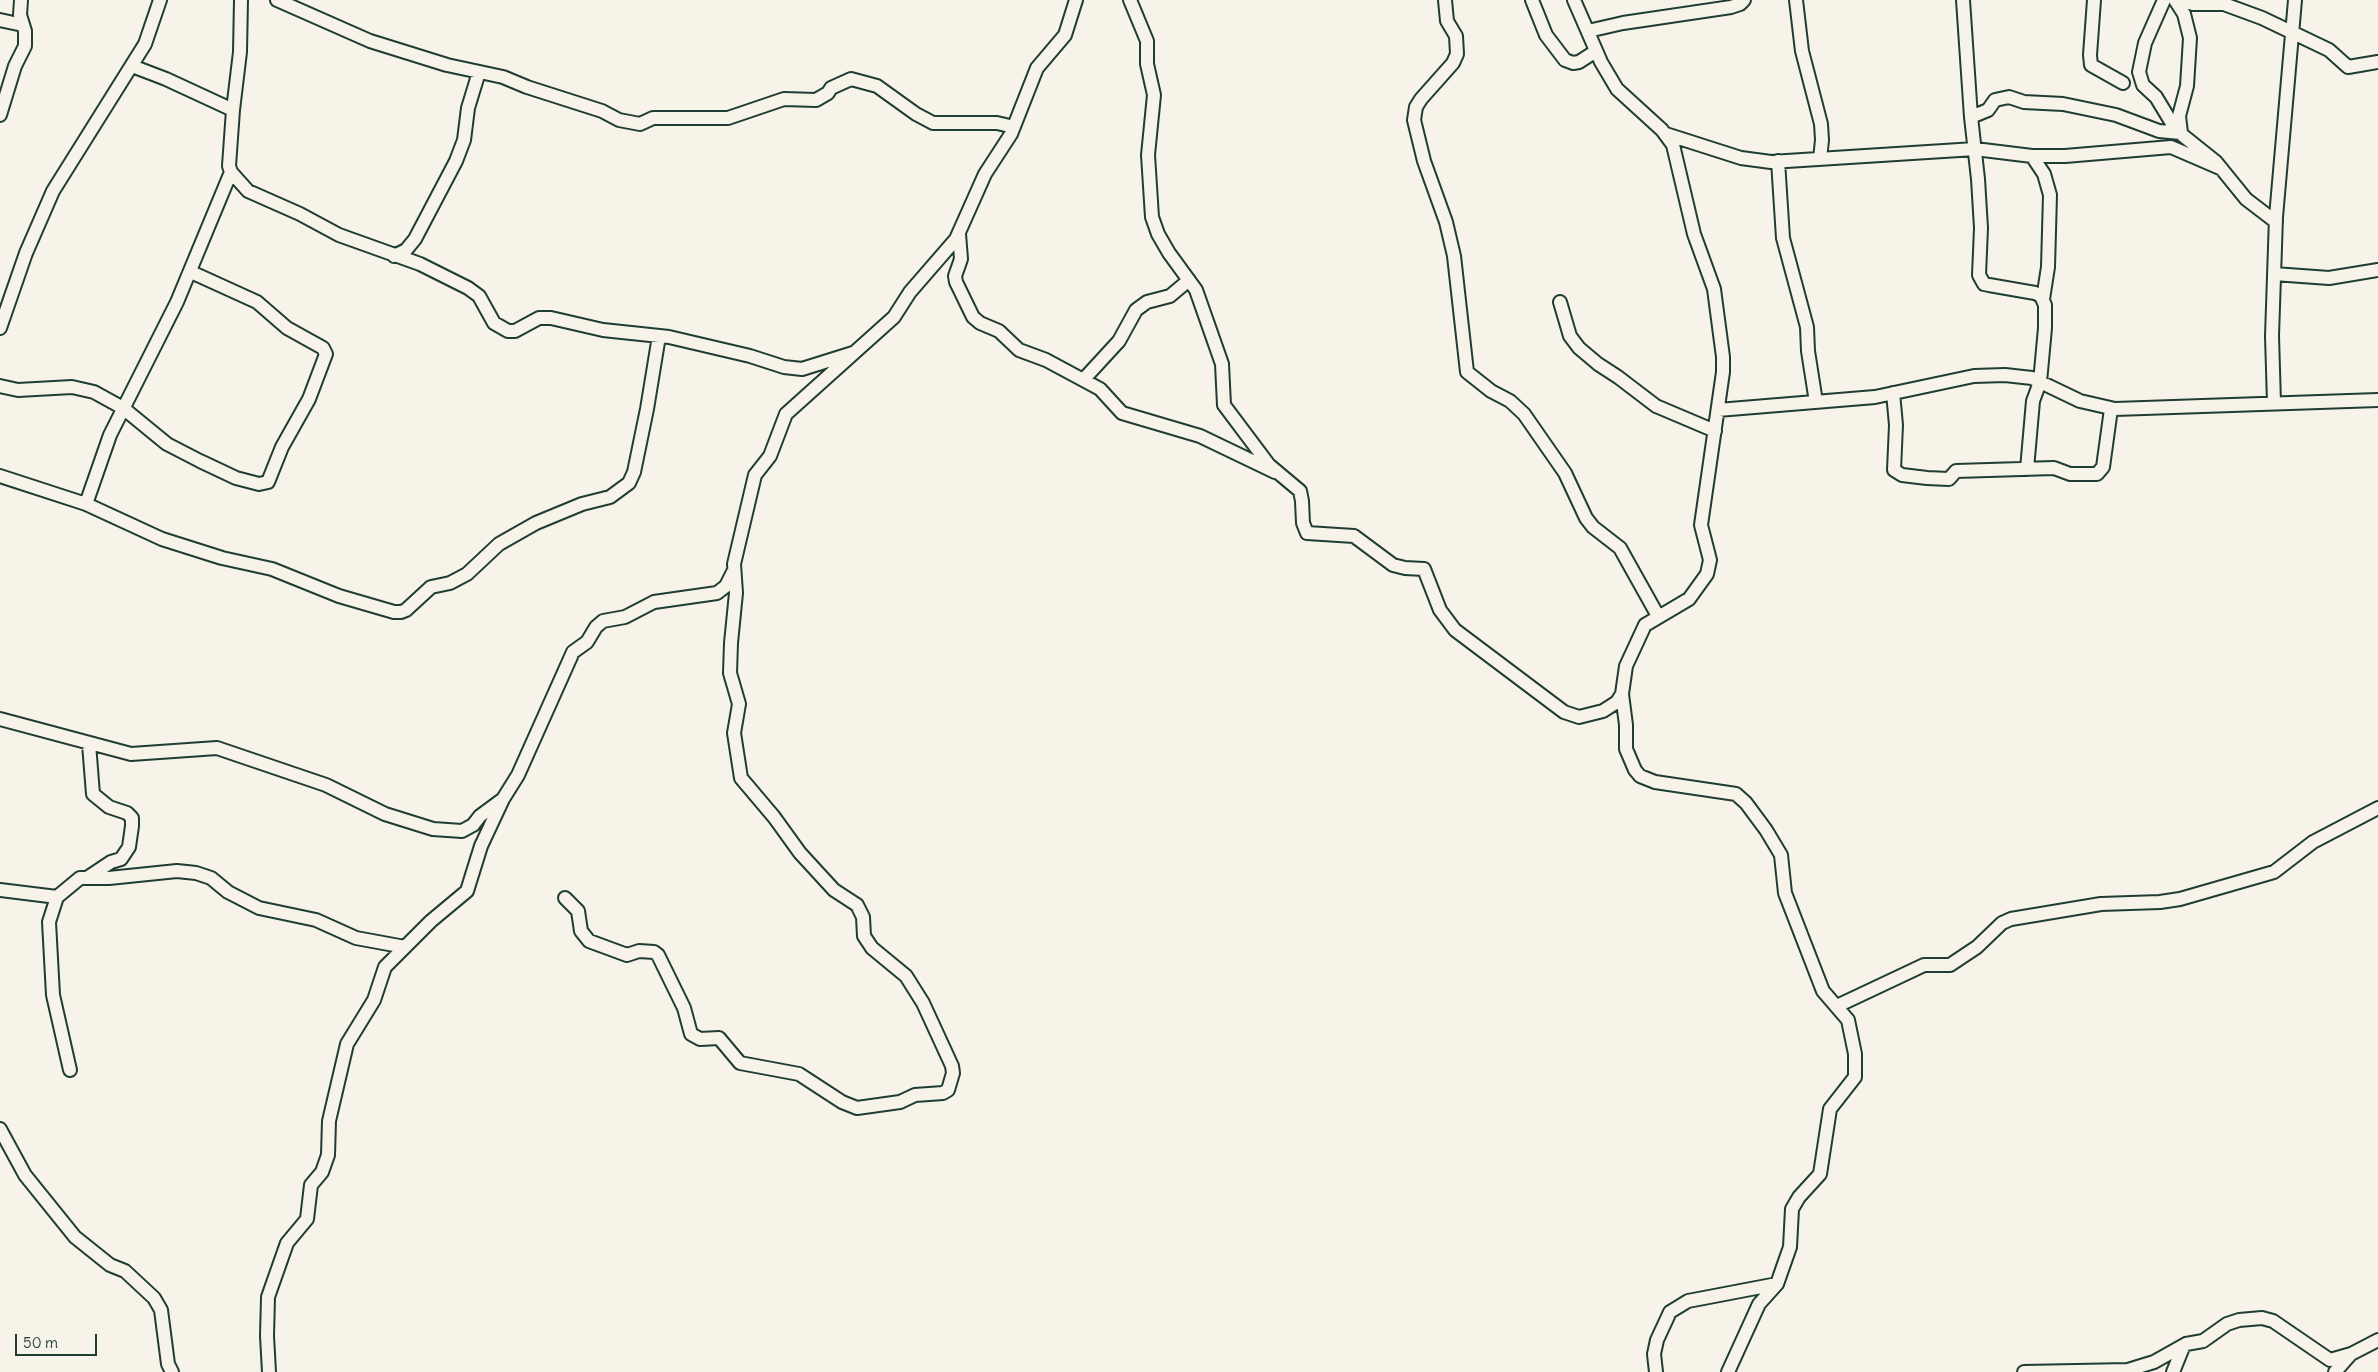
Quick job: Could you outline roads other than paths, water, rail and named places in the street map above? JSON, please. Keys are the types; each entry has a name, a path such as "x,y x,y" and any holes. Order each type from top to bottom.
{"street":[{"path":"0,115 15,66 25,46 20,15 21,0"},
{"path":"0,328 26,253 53,191 145,44 160,0"},
{"path":"86,504 99,461 123,408 191,272 231,172 229,160 240,52 241,0"},
{"path":"277,0 370,41 447,66 503,77 527,88 602,111 619,120 640,124 652,118 728,118 784,99 816,100 828,93 831,88 851,80 877,86 916,114 934,123 997,123 1014,127"},
{"path":"565,898 578,911 581,930 589,940 627,956 639,951 654,952 658,955 684,1008 691,1034 700,1039 719,1038 740,1063 799,1074 842,1102 857,1108 900,1102 915,1096 943,1093 948,1090 953,1073 952,1066 923,1003 906,976 872,948 864,936 863,917 857,905 834,890 800,853 774,817 740,778 734,733 739,704 730,673 736,593 734,569 737,546 755,475 770,456 786,414 894,317 910,292 947,252 959,234 985,174 1014,127 1037,68 1065,35 1076,0"},
{"path":"1130,0 1147,41 1147,64 1154,95 1148,155 1152,217 1165,247 1199,297 1222,364 1224,405 1269,465 1282,475 1302,496 1303,523 1307,533 1354,536 1393,565 1424,569 1440,610 1455,630 1564,712 1579,717 1603,711 1618,702 1622,694"},
{"path":"1445,0 1447,21 1456,36 1457,54 1453,64 1421,100 1415,112 1414,120 1424,161 1446,222 1454,256 1467,372 1491,391 1510,401 1524,414 1565,473 1586,518 1593,528 1620,548 1658,616"},
{"path":"1532,0 1546,35 1564,60 1573,63 1579,62 1596,51"},
{"path":"1574,0 1596,51 1624,97 1666,134 1673,145 1694,234 1711,279 1718,310 1723,357 1718,410 1701,525 1710,560 1709,571 1689,599 1645,624 1626,666 1622,694 1626,725 1626,749 1635,770 1640,776 1655,782 1736,794 1746,802 1781,855 1785,893 1823,991 1848,1020 1855,1054 1855,1077 1830,1109 1820,1174 1799,1197 1792,1209 1790,1247 1777,1284 1759,1304 1728,1372"},
{"path":"1588,31 1623,23 1731,7 1740,4 1744,0"},
{"path":"1796,0 1802,52 1821,124 1820,159"},
{"path":"1963,0 1981,228 1981,280 1989,285 2035,293 2043,299"},
{"path":"2094,0 2091,64 2123,84"},
{"path":"2164,0 2144,42 2140,78 2146,88 2156,97 2173,126 2207,153 2246,198 2276,222"},
{"path":"2177,0 2184,14 2190,38 2186,86 2179,116 2181,133"},
{"path":"2177,0 2193,4 2228,6 2293,32 2328,50 2348,66 2378,62"},
{"path":"2274,403 2272,336 2276,222 2296,0"},
{"path":"0,20 23,25"},
{"path":"132,66 166,79 233,110"},
{"path":"394,256 406,250 415,239 456,161 464,140 468,108 480,72"},
{"path":"1971,117 1988,110 1995,100 2009,97 2024,102 2063,104 2107,113 2159,131 2181,133"},
{"path":"1666,134 1740,158 1778,161 1975,149 2032,156 2082,155 2171,147 2222,169"},
{"path":"2027,469 2033,401 2040,382 2045,328 2043,299 2048,267 2050,195 2044,174 2032,156"},
{"path":"1778,161 1783,238 1807,327 1808,351 1816,402"},
{"path":"231,172 248,190 300,214 344,238 420,264 473,291 494,322 508,331 515,331 542,318 603,330 659,336 750,356 784,367 802,370 856,352"},
{"path":"959,234 961,259 955,276 956,282 973,317 980,323 999,331 1019,350 1046,360 1100,389 1122,413 1200,436 1282,475"},
{"path":"2274,274 2329,278 2378,270"},
{"path":"0,386 18,390 81,388 109,398 167,444 236,478 259,484 268,482 282,447 309,399 315,378 324,360 323,348 287,328 258,302 191,272"},
{"path":"1084,379 1119,341 1136,310 1147,302 1170,296 1189,280"},
{"path":"1560,302 1570,336 1579,348 1598,364 1656,406 1715,431"},
{"path":"0,476 86,504 162,540 222,558 272,569 339,596 389,611 406,610 432,587 450,583 467,574 499,544 563,512 610,496 629,483 634,472 647,409 659,336"},
{"path":"1718,410 1875,397 1974,376 2017,375 2040,382 2080,401 2111,409 2142,410 2378,400"},
{"path":"1893,393 1896,450 1892,465 1896,473 1947,479 1956,471 2054,468 2077,475 2100,472 2103,467 2111,409"},
{"path":"269,1372 268,1297 287,1244 307,1219 311,1185 326,1163 329,1122 347,1044 374,1000 384,967 431,921 467,891 481,846 503,799 518,775 571,655 587,642 596,627 603,621 625,616 646,605 717,593 726,586 734,569"},
{"path":"0,719 131,754 217,748 326,785 385,814 433,829 450,832 462,832 503,799"},
{"path":"86,878 111,862 121,859 129,847 132,834 132,818 127,813 109,807 93,794 89,744"},
{"path":"1837,1006 1924,966 1950,965 1977,948 2002,923 2011,919 2101,904 2160,902 2180,899 2274,872 2313,842 2378,808"},
{"path":"70,1070 53,995 49,922 57,897 77,879 177,871 196,873 212,878 235,897 259,908 316,920 356,938 405,947"},
{"path":"0,890 57,897"},
{"path":"0,1129 26,1175 74,1236 110,1265 131,1276 154,1298 161,1310 168,1364 172,1372"},
{"path":"1656,1372 1654,1354 1656,1340 1670,1312 1688,1301 1777,1284"},
{"path":"2024,1372 2072,1369 2118,1372 2154,1362 2184,1345 2203,1341 2232,1321 2262,1318 2273,1321 2330,1360 2351,1354 2378,1340"},
{"path":"2174,1372 2184,1345"},
{"path":"2335,1372 2351,1354"}]}
